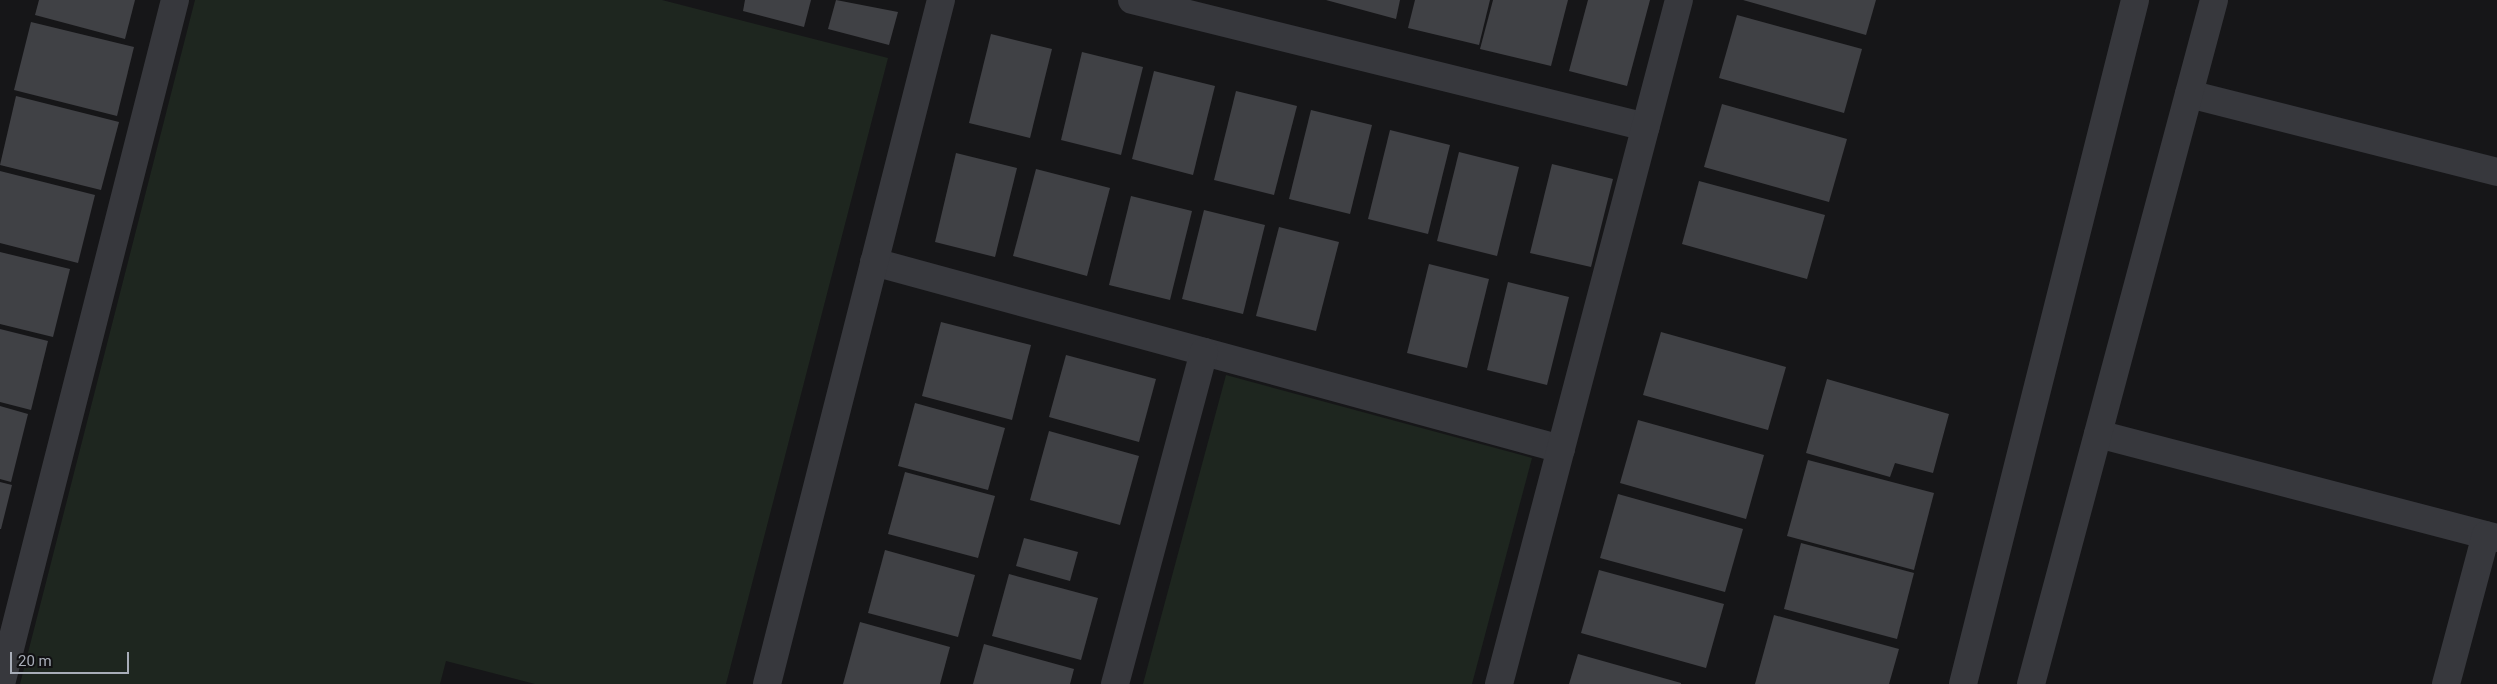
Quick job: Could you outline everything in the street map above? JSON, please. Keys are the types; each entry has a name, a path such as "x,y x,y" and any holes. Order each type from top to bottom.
{"street":[{"path":"1,684 175,0"},
{"path":"766,684 940,0"},
{"path":"1132,0 1646,127"},
{"path":"1499,684 1679,0"},
{"path":"1963,684 2135,0"},
{"path":"2031,684 2214,0"},
{"path":"2189,94 2497,172"},
{"path":"874,262 1561,449"},
{"path":"1115,684 1204,352"},
{"path":"2098,434 2491,536 2446,684"}],"shaded area":[{"path":"195,0 662,0 888,58 726,684 535,684 446,661 440,684 20,684"},
{"path":"1226,375 1532,458 1472,684 1143,684"}],"building":[{"path":"39,0 135,0 125,39 35,15"},
{"path":"745,0 811,0 804,27 743,11"},
{"path":"836,0 898,12 889,45 828,29"},
{"path":"1326,0 1400,0 1396,19"},
{"path":"1415,0 1490,0 1479,45 1408,28"},
{"path":"1493,0 1568,0 1551,66 1480,49"},
{"path":"1588,0 1650,0 1627,86 1569,71"},
{"path":"1743,0 1876,0 1866,35"},
{"path":"1737,15 1862,49 1844,113 1719,78"},
{"path":"31,22 134,47 117,116 14,90"},
{"path":"991,34 1052,49 1030,138 969,123"},
{"path":"1082,52 1143,67 1121,155 1061,140"},
{"path":"1154,71 1215,86 1193,175 1132,159"},
{"path":"1236,91 1297,106 1274,195 1214,180"},
{"path":"16,96 119,122 101,190 0,165"},
{"path":"1722,104 1847,139 1829,202 1704,167"},
{"path":"1311,110 1372,125 1350,214 1289,199"},
{"path":"1390,130 1450,145 1428,234 1368,219"},
{"path":"1459,152 1519,167 1497,256 1437,241"},
{"path":"956,153 1017,168 995,257 935,242"},
{"path":"1552,164 1613,179 1591,267 1530,253"},
{"path":"1036,169 1110,188 1087,276 1013,256"},
{"path":"0,171 95,195 78,263 0,243"},
{"path":"1699,181 1825,215 1807,279 1682,244"},
{"path":"1131,196 1192,211 1170,300 1109,285"},
{"path":"1204,210 1265,225 1243,314 1182,299"},
{"path":"1279,227 1339,242 1316,331 1256,316"},
{"path":"0,252 70,269 53,337 0,324"},
{"path":"1429,264 1489,279 1467,368 1407,353"},
{"path":"1508,282 1569,297 1547,385 1487,370"},
{"path":"941,322 1031,345 1012,420 922,396"},
{"path":"0,329 48,341 31,410 0,402"},
{"path":"1661,332 1786,367 1768,430 1643,395"},
{"path":"1066,355 1156,379 1139,442 1049,417"},
{"path":"1827,379 1949,414 1933,473 1895,463 1890,477 1806,453"},
{"path":"915,403 1005,428 988,490 898,466"},
{"path":"0,406 28,414 11,482 0,479"},
{"path":"1638,420 1764,455 1746,519 1620,483"},
{"path":"1049,431 1139,456 1120,525 1030,500"},
{"path":"1808,460 1934,493 1914,570 1787,536"},
{"path":"905,472 995,496 978,558 888,534"},
{"path":"0,482 12,485 1,529 0,529"},
{"path":"1618,494 1743,529 1725,592 1600,558"},
{"path":"1024,538 1078,552 1070,581 1016,566"},
{"path":"1801,543 1914,573 1897,639 1784,609"},
{"path":"885,550 975,575 958,637 868,613"},
{"path":"1599,570 1724,604 1706,668 1581,633"},
{"path":"1009,574 1098,598 1081,660 992,636"},
{"path":"1774,615 1899,649 1889,684 1755,684"},
{"path":"860,622 950,647 940,684 843,684"},
{"path":"984,644 1074,669 1070,684 973,684"},
{"path":"1578,654 1681,683 1681,684 1569,684"}]}
